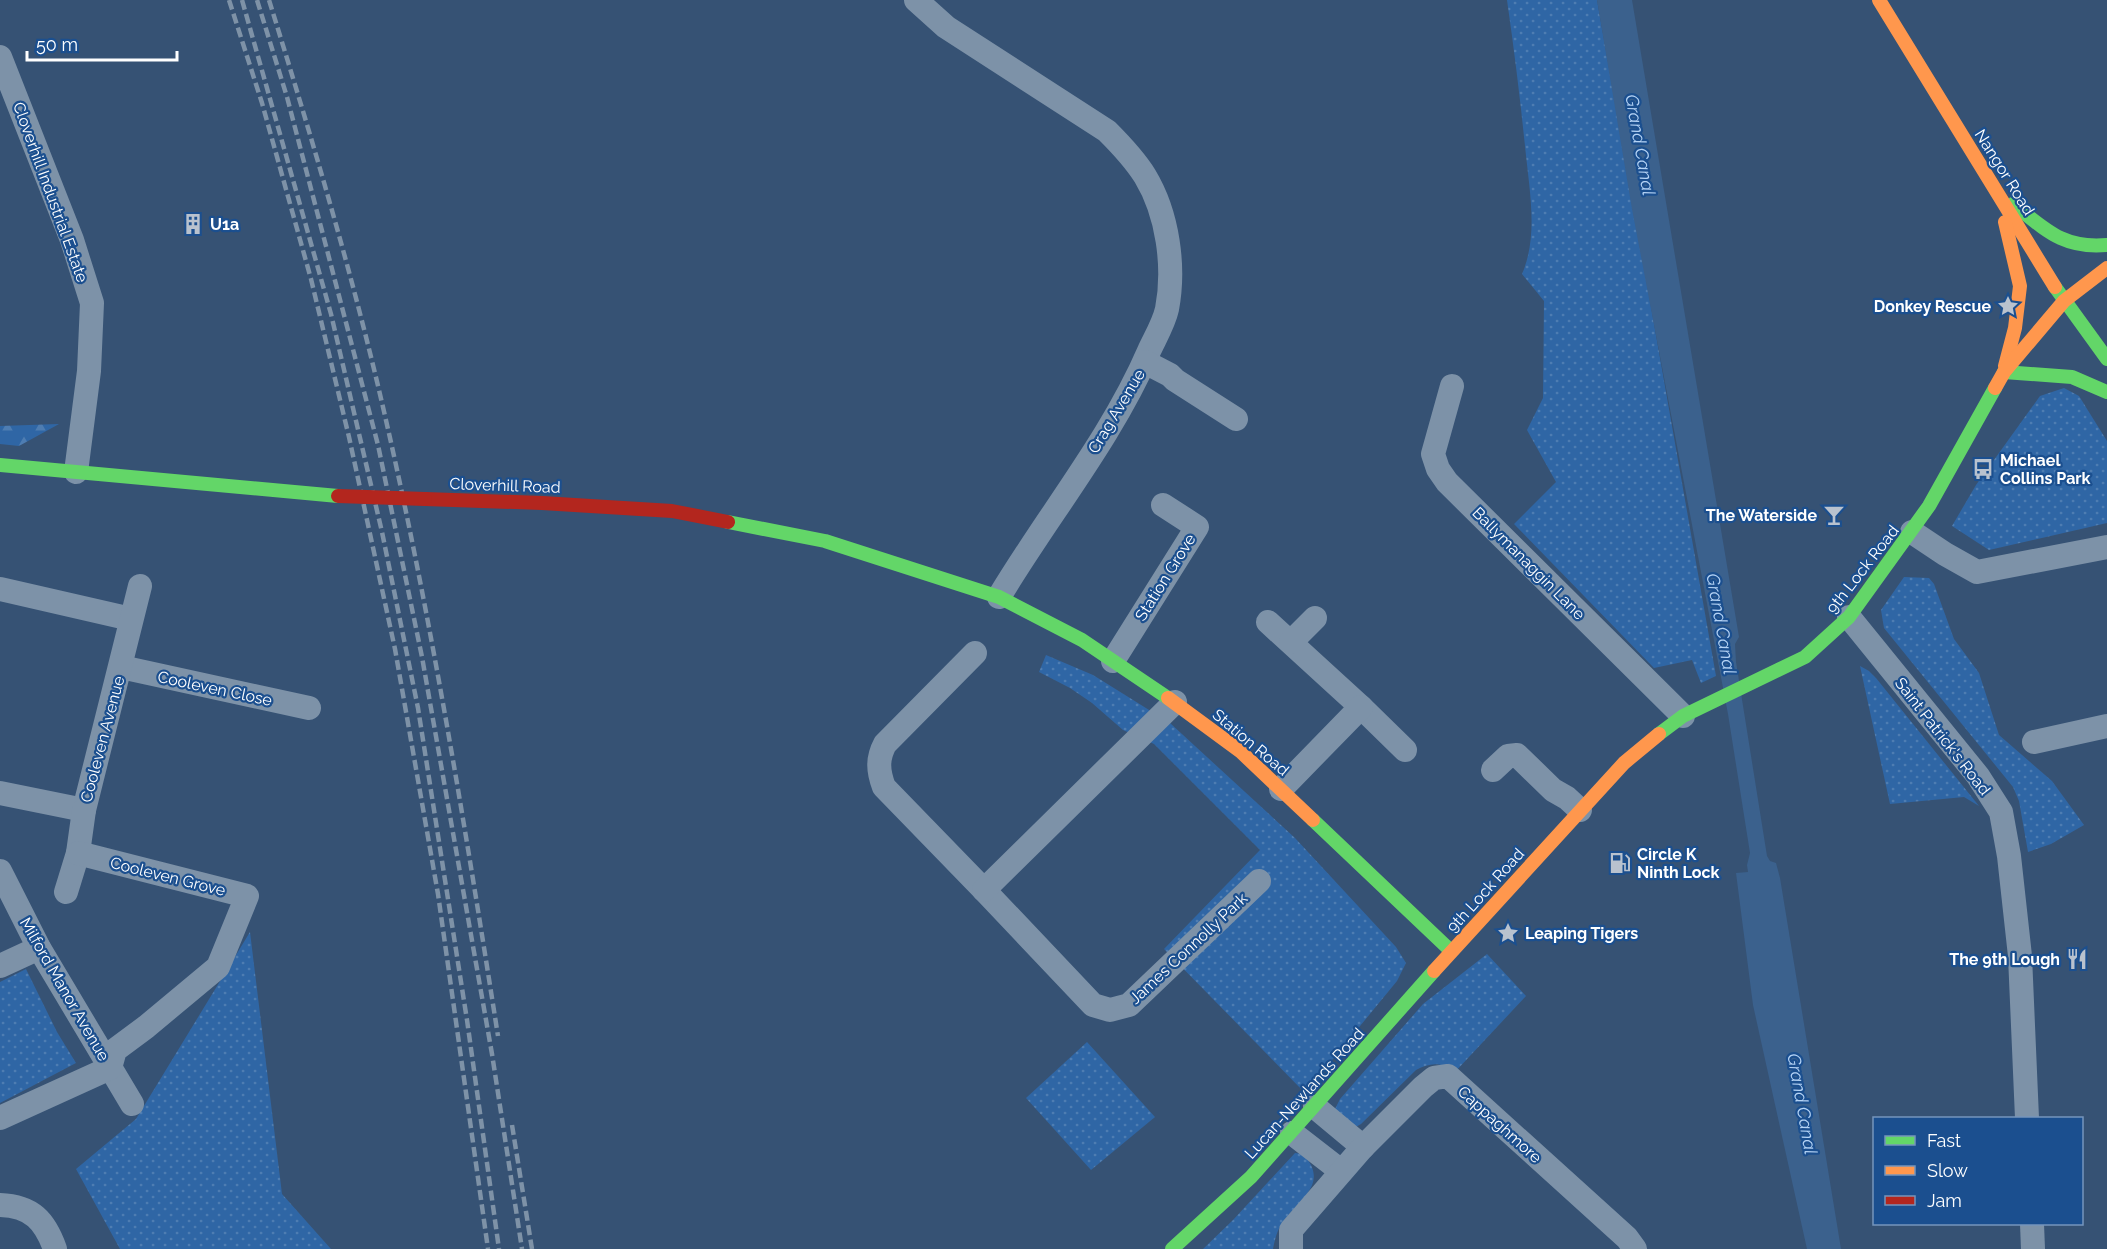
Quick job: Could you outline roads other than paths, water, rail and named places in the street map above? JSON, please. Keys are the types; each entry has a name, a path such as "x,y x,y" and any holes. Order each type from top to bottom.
{"street":[{"name":"Crag Avenue","path":"916,0 946,27 1107,131 1119,143 1145,177 1156,200 1164,223 1171,270 1167,311 1134,386 999,597"},
{"name":"Nangor Road","path":"1879,0 2064,301 2107,359"},
{"name":"Cloverhill Industrial Estate","path":"0,57 72,240 92,303 89,371 76,472"},
{"path":"1997,192 2048,230 2073,244 2107,245"},
{"path":"1997,192 2020,286 2015,328 2004,372 2072,377 2107,392"},
{"name":"9th Lock Road","path":"1451,951 1624,763 1662,731 1683,716 1805,657 1849,617 1912,532 2004,372 2064,301 2107,267"},
{"path":"1145,362 1170,375 1236,419"},
{"name":"Ballymanaggin Lane","path":"1452,386 1432,454 1443,476 1683,716"},
{"name":"Cloverhill Road","path":"0,465 338,496 542,503 672,511 825,541 999,597"},
{"name":"Station Grove","path":"1113,661 1197,527 1163,505"},
{"path":"1912,532 1977,572 2107,547"},
{"name":"Cooleven Avenue","path":"0,794 84,810 140,586"},
{"path":"0,589 131,619"},
{"name":"Station Road","path":"999,597 1082,640 1175,702 1240,751 1451,951"},
{"name":"Saint Patrick's Road","path":"1849,617 1978,776 2001,812 2009,856 2020,956 2027,1117"},
{"path":"1291,642 1315,618"},
{"path":"1268,622 1405,750"},
{"name":"James Connolly Park","path":"975,653 885,744 880,753 878,771 884,787 1093,1005 1110,1010 1129,1005 1259,881"},
{"name":"Cooleven Close","path":"121,667 309,708"},
{"path":"984,890 1175,702"},
{"path":"1281,789 1361,707"},
{"path":"2034,742 2107,726"},
{"path":"1492,770 1508,756 1516,755 1553,790 1567,798 1580,810"},
{"path":"66,892 78,853 84,810"},
{"name":"Cooleven Grove","path":"78,853 247,896 218,967 115,1050 110,1068"},
{"name":"Milford Manor Avenue","path":"0,871 39,948 132,1104"},
{"path":"0,966 39,948"},
{"name":"Lucan-Newlands Road","path":"1172,1249 1251,1177 1316,1107 1451,951"},
{"path":"0,1118 110,1068"},
{"name":"Cappaghmore","path":"1291,1249 1291,1230 1363,1147 1423,1087 1434,1078 1448,1076 1627,1238 1635,1249"},
{"path":"1316,1107 1363,1147"},
{"path":"1292,1133 1341,1172"},
{"path":"0,1204 26,1210 37,1216 45,1225 55,1249"},
{"path":"2032,1225 2033,1249"}],"water":[{"name":"Grand Canal","path":"1597,0 1632,0 1739,637 1735,644 1736,662 1767,856 1770,861 1776,863 1780,878 1841,1249 1807,1249 1753,1005 1736,873 1748,872 1750,853 1728,714 1632,209"}],"railway":[{"path":"229,0 262,103 311,279 349,437 395,649 438,894 488,1249"},
{"path":"242,0 331,314 382,532 418,708 467,1020 499,1249"},
{"path":"257,0 287,97 378,445 422,657 492,1054 522,1249"},
{"path":"269,0 341,243 397,470 445,712 498,1036"},
{"path":"512,1125 532,1249"}],"place":[{"name":"U1a","path":"193,224"},
{"name":"Donkey Rescue","path":"2008,306"},
{"name":"Michael Collins Park","path":"1983,469"},
{"name":"The Waterside","path":"1834,515"},
{"name":"Circle K Ninth Lock","path":"1620,863"},
{"name":"Leaping Tigers","path":"1508,933"},
{"name":"The 9th Lough","path":"2077,959"}]}
